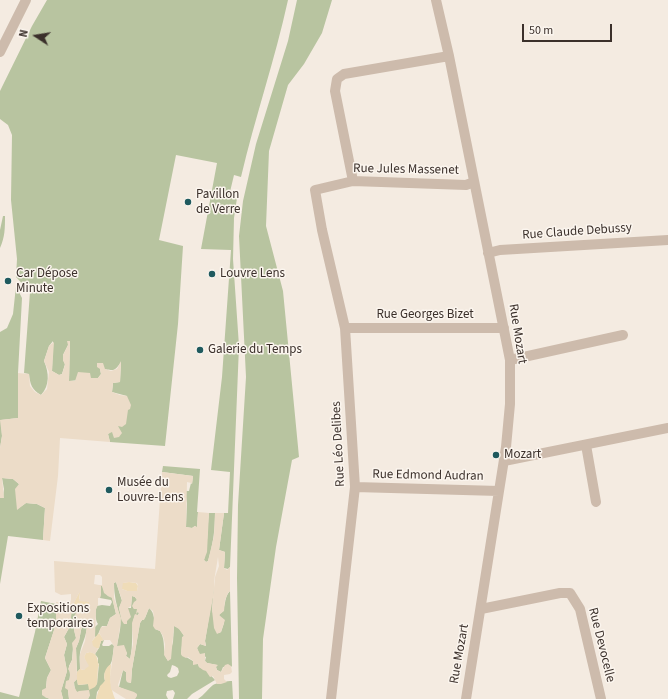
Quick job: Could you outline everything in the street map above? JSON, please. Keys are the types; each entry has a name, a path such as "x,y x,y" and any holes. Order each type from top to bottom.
{"street":[{"path":"0,52 26,0"},
{"name":"Rue Mozart","path":"436,0 449,56 510,360 510,404 504,461 466,699"},
{"path":"353,181 335,91 337,79 344,74 449,56"},
{"name":"Rue Jules Massenet","path":"315,190 353,181 466,185 474,182"},
{"name":"Rue Léo Delibes","path":"315,190 322,230 345,328 355,487 331,699"},
{"name":"Rue Claude Debussy","path":"488,253 500,250 668,240"},
{"name":"Rue Georges Bizet","path":"345,328 504,328"},
{"path":"510,360 623,335"},
{"path":"504,461 668,428"},
{"path":"586,445 596,502"},
{"name":"Rue Edmond Audran","path":"355,487 499,491"},
{"name":"Rue Devocelle","path":"481,609 560,593 570,593 580,609 601,699"}],"green space":[{"path":"47,0 288,0 241,177 234,175 229,196 237,198 234,218 233,259 239,346 230,567 228,569 224,568 225,552 219,550 224,513 228,513 230,472 211,470 222,377 231,250 201,249 217,163 176,155 159,240 183,246 178,324 165,446 110,442 108,434 117,425 127,396 112,392 113,383 120,382 121,362 114,369 100,369 101,374 98,378 69,381 70,341 63,355 65,364 62,374 59,375 52,371 53,341 49,346 44,361 48,379 46,387 41,395 35,391 32,386 29,374 24,373 30,292 16,277 17,259 11,200 12,135 8,125 0,119 0,91 32,26"},
{"path":"297,0 332,0 322,33 304,64 288,85 269,151 266,226 283,291 299,457 292,460 276,547 263,639 262,699 239,699 237,578 238,505 246,377 239,236 243,201 256,144 288,41"},
{"path":"3,216 5,216 4,232 0,248 0,230"},
{"path":"16,286 22,298 18,373 18,418 1,420 2,436 0,448 0,332 7,328 13,314"},
{"path":"163,466 200,469 197,528 195,526 192,528 186,527 187,503 185,491 189,491 193,476 162,472"},
{"path":"2,478 13,479 19,484 17,509 26,503 37,504 45,508 43,540 8,536 0,584 0,498 3,498 4,489"},
{"path":"209,513 215,513 215,525 211,549 208,561 206,562 204,560"},
{"path":"116,582 122,601 119,608 122,621 128,620 128,608 131,608 132,596 137,600 133,608 137,609 137,612 139,613 138,615 135,615 134,620 130,659 126,656 127,653 120,646 117,646 120,621 114,583"},
{"path":"101,586 108,596 112,597 116,614 110,618 107,626 102,626 95,637 95,627 98,624 96,620 97,606 110,606 112,602 111,600 100,598"},
{"path":"214,587 212,610 219,633 221,632 224,623 219,615 223,610 226,597 230,591 232,667 223,667 221,672 217,670 217,665 207,663 205,661 206,657 199,654 197,648 200,644 206,646 205,641"},
{"path":"41,601 56,604 56,624 45,658 51,670 47,678 45,697 50,699 0,699 0,692 19,697"},
{"path":"72,606 77,607 77,619 74,630 76,638 72,660 69,666 69,699 63,699 61,691 67,671 64,655 67,644 64,637 69,628"},
{"path":"149,608 153,615 155,629 160,631 162,635 165,654 168,661 173,642 174,626 181,631 184,636 181,654 198,664 199,667 206,670 215,680 192,694 187,699 173,699 175,693 173,690 167,691 166,695 168,699 135,699 136,694 119,687 123,670 126,672 127,682 131,683 140,623 145,618","holes":["172,665 178,668 179,672 177,676 171,678 168,677 167,675 170,672"]},
{"path":"85,618 87,622 87,631 80,653 80,669 77,672 76,648"},
{"path":"104,640 103,646 109,646 112,644 114,646 112,661 104,675 105,681 97,692 96,699 88,699 90,695 77,692 75,690 74,682 77,679 78,685 88,684 90,688 97,684 99,664 98,658 95,654 101,641"},
{"path":"232,681 233,699 198,699 213,685"}],"sand":[{"path":"122,583 136,583 138,586 137,591 127,591 122,589"},
{"path":"79,593 79,599 89,602 89,609 73,604"},
{"path":"99,633 104,640 101,641 99,648 96,649 92,646 92,641"},
{"path":"90,652 96,655 99,666 97,684 89,690 88,684 78,685 76,676 80,669 84,670 86,662 84,657 86,653"},
{"path":"111,664 111,682 115,699 96,699 100,686 105,681 105,671"}],"shaded area":[{"path":"67,341 70,341 69,381 75,381 78,372 90,373 91,378 98,378 101,374 100,369 97,367 97,363 103,363 105,369 111,371 117,369 121,361 120,382 113,383 112,392 127,396 131,405 130,409 128,410 126,424 122,427 118,426 122,433 119,437 114,438 112,432 108,434 110,442 60,438 58,476 50,541 43,540 45,508 37,504 26,503 17,510 15,489 19,484 13,479 2,478 4,498 0,498 0,448 2,436 0,420 18,418 18,373 29,374 30,386 35,392 41,395 47,389 49,372 44,361 49,346 54,342 52,371 59,375 62,374 65,365 63,355 68,345"},
{"path":"162,472 193,476 192,484 187,482 186,527 197,527 198,512 209,513 207,552 204,560 206,562 208,561 214,536 215,513 224,513 219,550 225,552 224,568 227,570 230,567 230,591 225,600 224,611 219,615 225,620 221,632 217,634 214,628 212,610 213,596 205,641 206,646 200,644 197,648 200,654 205,653 205,661 207,663 218,665 216,667 217,670 221,672 225,665 228,664 231,666 232,672 224,675 224,679 227,682 217,684 213,676 210,677 206,671 199,667 198,664 193,665 193,661 188,657 186,658 182,656 182,637 184,636 179,629 174,626 171,659 168,661 164,655 165,644 163,636 160,631 155,629 153,626 153,611 149,608 144,620 140,623 131,683 127,682 126,672 123,670 118,685 119,687 134,692 137,696 135,699 126,699 113,691 111,689 110,678 114,646 110,640 103,640 99,632 101,627 107,626 110,618 116,614 112,598 104,593 101,586 101,595 100,598 98,598 98,605 96,609 95,637 92,641 93,646 98,649 95,654 90,652 86,653 84,657 89,666 84,670 80,669 80,654 85,641 87,624 85,618 76,648 77,679 74,682 74,686 77,692 89,690 90,695 88,699 69,699 68,690 65,688 66,681 70,678 70,672 68,669 72,660 72,643 76,638 74,630 77,619 75,615 77,607 73,606 69,628 64,637 67,644 64,655 67,671 61,691 63,699 50,699 42,695 42,690 46,688 47,678 51,670 45,658 56,624 56,602 70,603 71,600 71,594 61,595 55,592 54,561 155,569","holes":["218,557 219,566 215,577 214,588 214,581","95,575 100,575 102,577 102,585 94,584","116,582 122,600 119,608 124,624 127,624 127,621 131,617 128,608 131,606 132,596 137,600 132,606 134,609 137,609 136,614 138,612 139,613 138,615 135,614 132,623 133,644 130,659 126,656 127,653 124,645 117,646 121,618 114,598 114,583","123,583 137,583 137,591 127,591 122,589","79,593 79,601 89,602 89,608 73,605"]}],"place":[{"name":"Pavillon de Verre","path":"188,202"},
{"name":"Louvre Lens","path":"212,274"},
{"name":"Car Dépose Minute","path":"8,281"},
{"name":"Galerie du Temps","path":"200,350"},
{"name":"Mozart","path":"496,455"},
{"name":"Musée du Louvre-Lens","path":"109,490"},
{"name":"Expositions temporaires","path":"19,616"}]}
